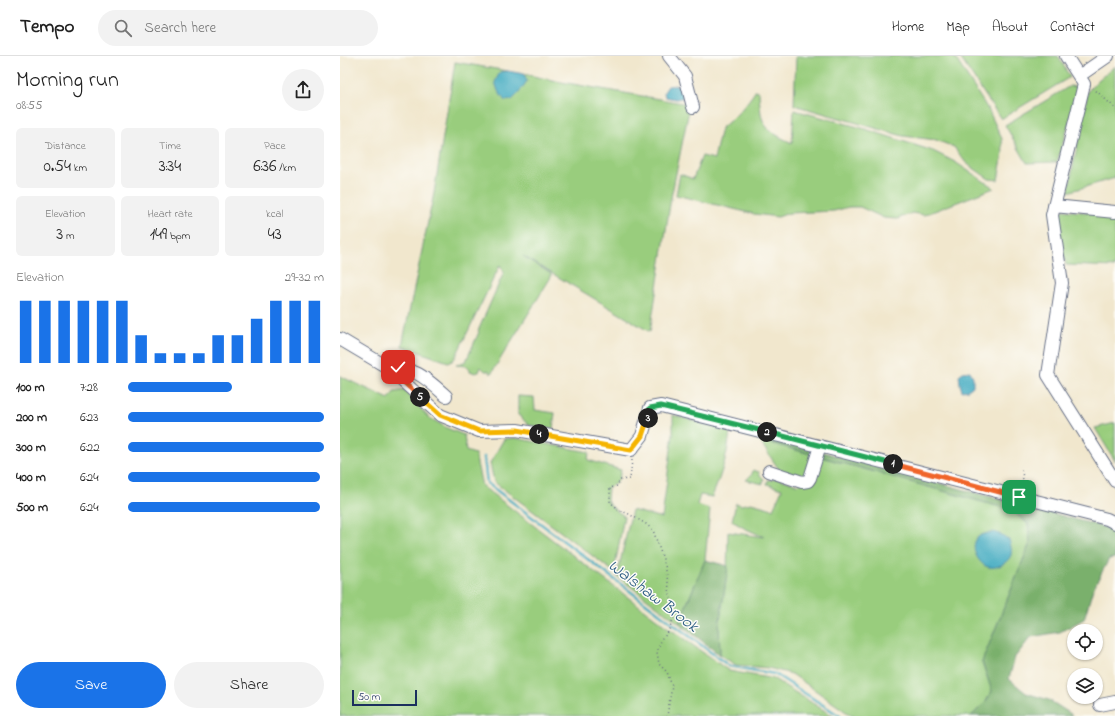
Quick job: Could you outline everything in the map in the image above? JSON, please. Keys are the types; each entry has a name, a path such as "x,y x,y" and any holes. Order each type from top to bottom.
{"street":[{"path":"669,56 685,76 693,107"},
{"path":"1066,56 1084,84 1052,215 1062,283 1048,375 1115,480"},
{"path":"1079,76 1108,56"},
{"path":"1054,206 1115,212"},
{"path":"340,339 387,367 440,415 479,431 517,430 631,450 642,436 650,408 661,406 1107,519 1115,523"},
{"path":"387,367 398,367 420,374 427,378 446,396"},
{"path":"769,471 802,482 808,481 820,446"},
{"path":"1100,705 1115,702"}],"path":[{"path":"1079,76 1115,108"},
{"path":"632,459 630,479 620,480 617,486 610,488 610,502 616,507 616,509 628,513 653,530 665,565 674,616 667,634 662,638 657,652 659,664 667,672 672,686 667,716"},
{"path":"1019,497 1023,483 1022,468"}],"green space":[{"path":"796,56 954,56 989,111 1002,139 1003,153 998,180 989,179 966,163 954,147 936,140 903,136 794,105"},
{"path":"959,56 1058,56 1070,77 1001,119"},
{"path":"455,62 508,71 500,72 527,82 524,74 561,82 688,104 689,110 671,198 650,332 523,256 551,274 551,277 491,374 489,371 485,371 481,367 479,372 475,373 470,371 467,366 456,365 466,361 479,332 478,331 504,272 500,265 455,358 452,361 448,362 402,346 434,193"},
{"path":"1115,66 1115,178 1068,192 1088,91 1097,81"},
{"path":"1070,86 1077,87 1076,100 1057,162 1027,163 1005,125"},
{"path":"756,90 759,92 762,119 765,125 774,134 792,143 794,110 862,128 933,151 955,162 994,188 924,215 912,213 897,219 884,218 860,207 849,207 834,211 789,213 778,217 754,214 676,195 680,174 693,179 702,156 714,159 721,128 731,120"},
{"path":"1063,210 1115,215 1115,267 1066,265 1055,217"},
{"path":"340,376 389,399 394,392 405,390 428,417 449,429 464,435 466,451 475,454 482,486 663,624 729,671 774,679 833,716 340,716"},
{"path":"518,396 534,397 535,410 555,413 553,429 528,425 518,415"},
{"path":"673,415 730,431 724,465 712,497 700,495 697,505 710,509 705,560 679,623 617,576 632,510 662,518 673,434"},
{"path":"1115,423 1115,461 1095,428"},
{"path":"744,431 1115,531 1115,558 1109,559 1093,589 1084,619 1075,624 1067,624 1067,628 1060,632 1031,637 1015,657 1009,679 1026,693 1049,700 1071,714 1071,716 971,716 985,703 992,691 982,662 1030,543 1028,523 1011,510 743,435"},
{"path":"515,438 589,452 588,460 621,470 619,478 615,484 608,487 607,501 613,508 624,516 614,572 494,482 490,463 504,439"},
{"path":"759,440 814,455 806,477 780,471"},
{"path":"821,457 1011,510 1028,524 1030,543 982,662 992,691 985,703 971,716 852,716 792,674 768,668 736,665 720,655 719,626 727,574 728,532 764,537 732,521 736,503 741,505 751,503 773,509 782,489 767,484 768,480 777,478 799,485"},
{"path":"753,470 759,472 764,479 763,484 746,480 752,474"},
{"path":"705,560 728,566 719,626 720,655 679,623"}],"water":[{"path":"508,71 524,74 527,81 512,100 505,101 498,91 495,82 500,72"},
{"path":"678,85 684,88 683,98 676,99 665,97 664,92 668,86"},
{"path":"970,371 973,377 973,386 968,390 962,391 959,375 963,372"},
{"path":"993,532 1002,535 1009,540 1011,555 1006,562 999,566 987,567 976,556 974,544 978,537 983,534"}],"waterway":[{"name":"Walshaw Brook","path":"484,457 487,483 729,666 775,674 840,716"}],"route":[{"path":"398,367 387,367 440,415 479,431 517,430 631,450 642,436 650,408 661,406 1019,497"}]}
